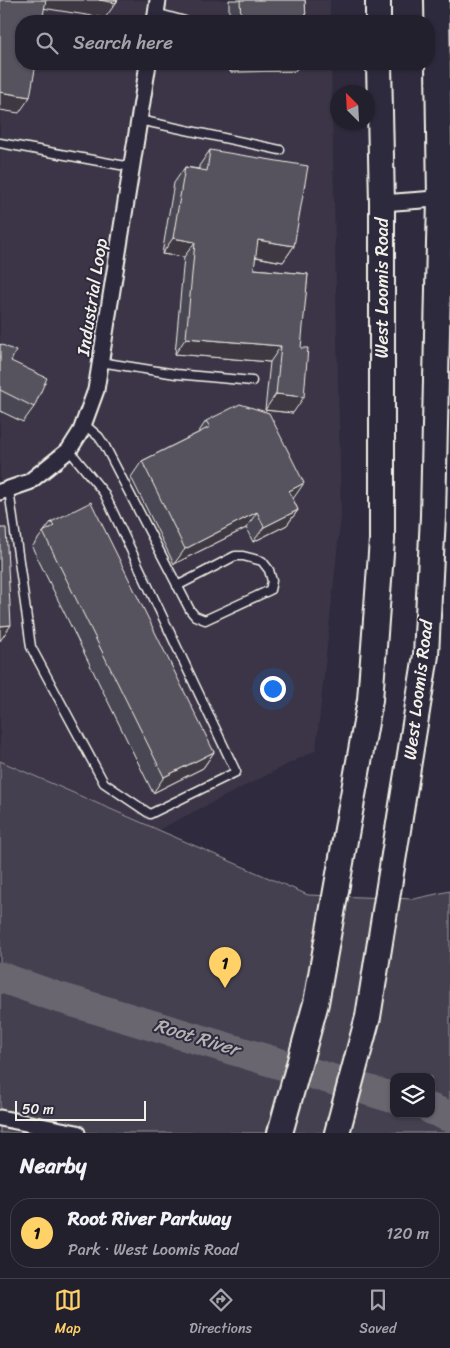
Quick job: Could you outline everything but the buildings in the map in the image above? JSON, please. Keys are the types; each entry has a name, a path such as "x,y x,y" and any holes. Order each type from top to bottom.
{"main road":[{"path":"378,0 378,15"},
{"path":"426,0 428,15"},
{"name":"West Loomis Road","path":"337,1133 368,1018 426,655 445,198 436,0"},
{"path":"435,54 438,72"},
{"name":"West Loomis Road","path":"280,1133 317,994 370,700 382,540 382,203 379,70"}],"street":[{"name":"Industrial Loop","path":"5,491 28,482 69,450 81,432 96,390 147,70"},
{"path":"382,203 445,198"},
{"path":"0,1118 77,1133"}],"lane":[{"path":"139,120 280,150"},
{"path":"0,143 131,167"},
{"path":"100,362 176,374 252,381"},
{"path":"84,424 99,437 177,586 195,616 205,620 261,595 270,590 272,581 269,570 262,561 252,557 235,556 177,586"},
{"path":"5,491 31,647 104,783 150,814 236,772 104,493 69,450"}],"shaded area":[{"path":"0,0 330,0 330,15 15,15 15,70 331,70 330,130 332,130 341,515 316,750 158,830 0,761"},
{"path":"0,761 308,895 414,899 450,891 450,1133 0,1133"}],"waterway":[{"name":"Root River","path":"0,977 54,996 390,1097"},
{"name":"Root River","path":"435,1111 450,1117"}],"place":[{"name":"Root River Parkway","path":"225,988"}]}
